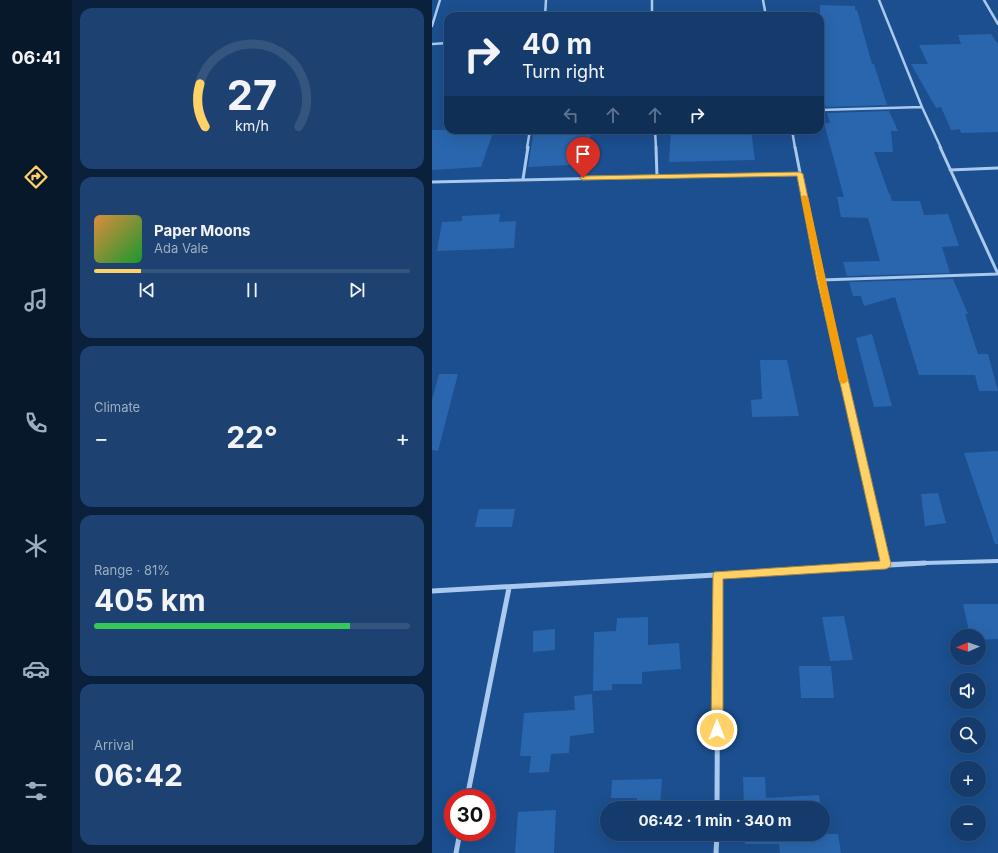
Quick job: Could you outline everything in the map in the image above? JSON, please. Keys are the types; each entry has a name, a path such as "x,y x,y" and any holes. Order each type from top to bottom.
{"street":[{"path":"432,26 440,0"},
{"path":"545,12 546,0"},
{"path":"652,0 652,12"},
{"path":"763,0 765,12"},
{"path":"821,280 998,274 922,107 879,0"},
{"path":"984,0 998,24"},
{"path":"432,44 444,43"},
{"path":"824,110 922,107"},
{"path":"524,179 530,134"},
{"path":"655,134 657,177"},
{"path":"793,134 821,280 886,564"},
{"path":"950,170 998,168"},
{"path":"432,182 800,174"},
{"path":"432,591 509,588 886,564 998,561"},
{"path":"717,801 718,575"},
{"path":"469,789 509,588"},
{"path":"456,853 458,841"},
{"path":"716,841 716,853"}],"building":[{"path":"820,5 855,6 872,64 874,64 887,105 826,107 824,100 824,12 820,12"},
{"path":"991,34 998,44 998,132 961,133 960,129 951,130 941,107 936,108 911,64 928,64 919,45 961,44 958,35"},
{"path":"889,111 898,131 891,131 893,152 874,152 889,194 892,201 920,201 924,215 948,214 959,246 942,247 950,273 847,276 843,262 880,261 868,218 841,217 837,197 844,197 824,123 830,123 827,113"},
{"path":"432,130 444,130 444,134 493,134 481,167 432,170"},
{"path":"533,134 591,134 589,164 528,167"},
{"path":"671,134 752,134 755,160 669,162"},
{"path":"500,214 499,222 516,221 514,248 437,251 442,222 462,221 462,216"},
{"path":"953,279 968,314 965,314 978,354 988,354 998,391 979,391 975,375 919,375 895,297 864,306 861,296 853,296 849,282"},
{"path":"872,334 892,406 874,407 856,338"},
{"path":"760,360 787,360 799,416 752,417 751,400 762,399"},
{"path":"439,374 458,374 438,451 432,450 432,400"},
{"path":"998,451 998,544 995,544 964,453"},
{"path":"938,493 946,523 925,526 921,494"},
{"path":"479,509 515,509 512,527 475,527"},
{"path":"963,604 998,604 998,639 986,640 986,629 968,629"},
{"path":"844,616 853,660 830,661 822,617"},
{"path":"648,617 648,645 679,643 681,669 642,672 642,684 612,684 612,690 593,691 594,632 616,631 617,618"},
{"path":"555,629 555,650 533,652 533,631"},
{"path":"799,666 831,666 834,698 801,698"},
{"path":"592,694 594,733 570,736 569,753 551,754 549,772 529,773 531,756 520,756 524,713 575,710 574,696"},
{"path":"743,777 765,777 766,798 819,795 820,801 744,801"},
{"path":"662,779 660,801 637,801 637,798 611,798 612,780"},
{"path":"556,810 554,853 515,853 518,812"},
{"path":"830,834 838,834 841,853 780,853 779,844 745,844 745,841 830,841"}],"slow traffic":[{"path":"804,197 843,381"}],"route":[{"path":"583,178 800,174 841,372 886,564 718,575 717,730"}]}
